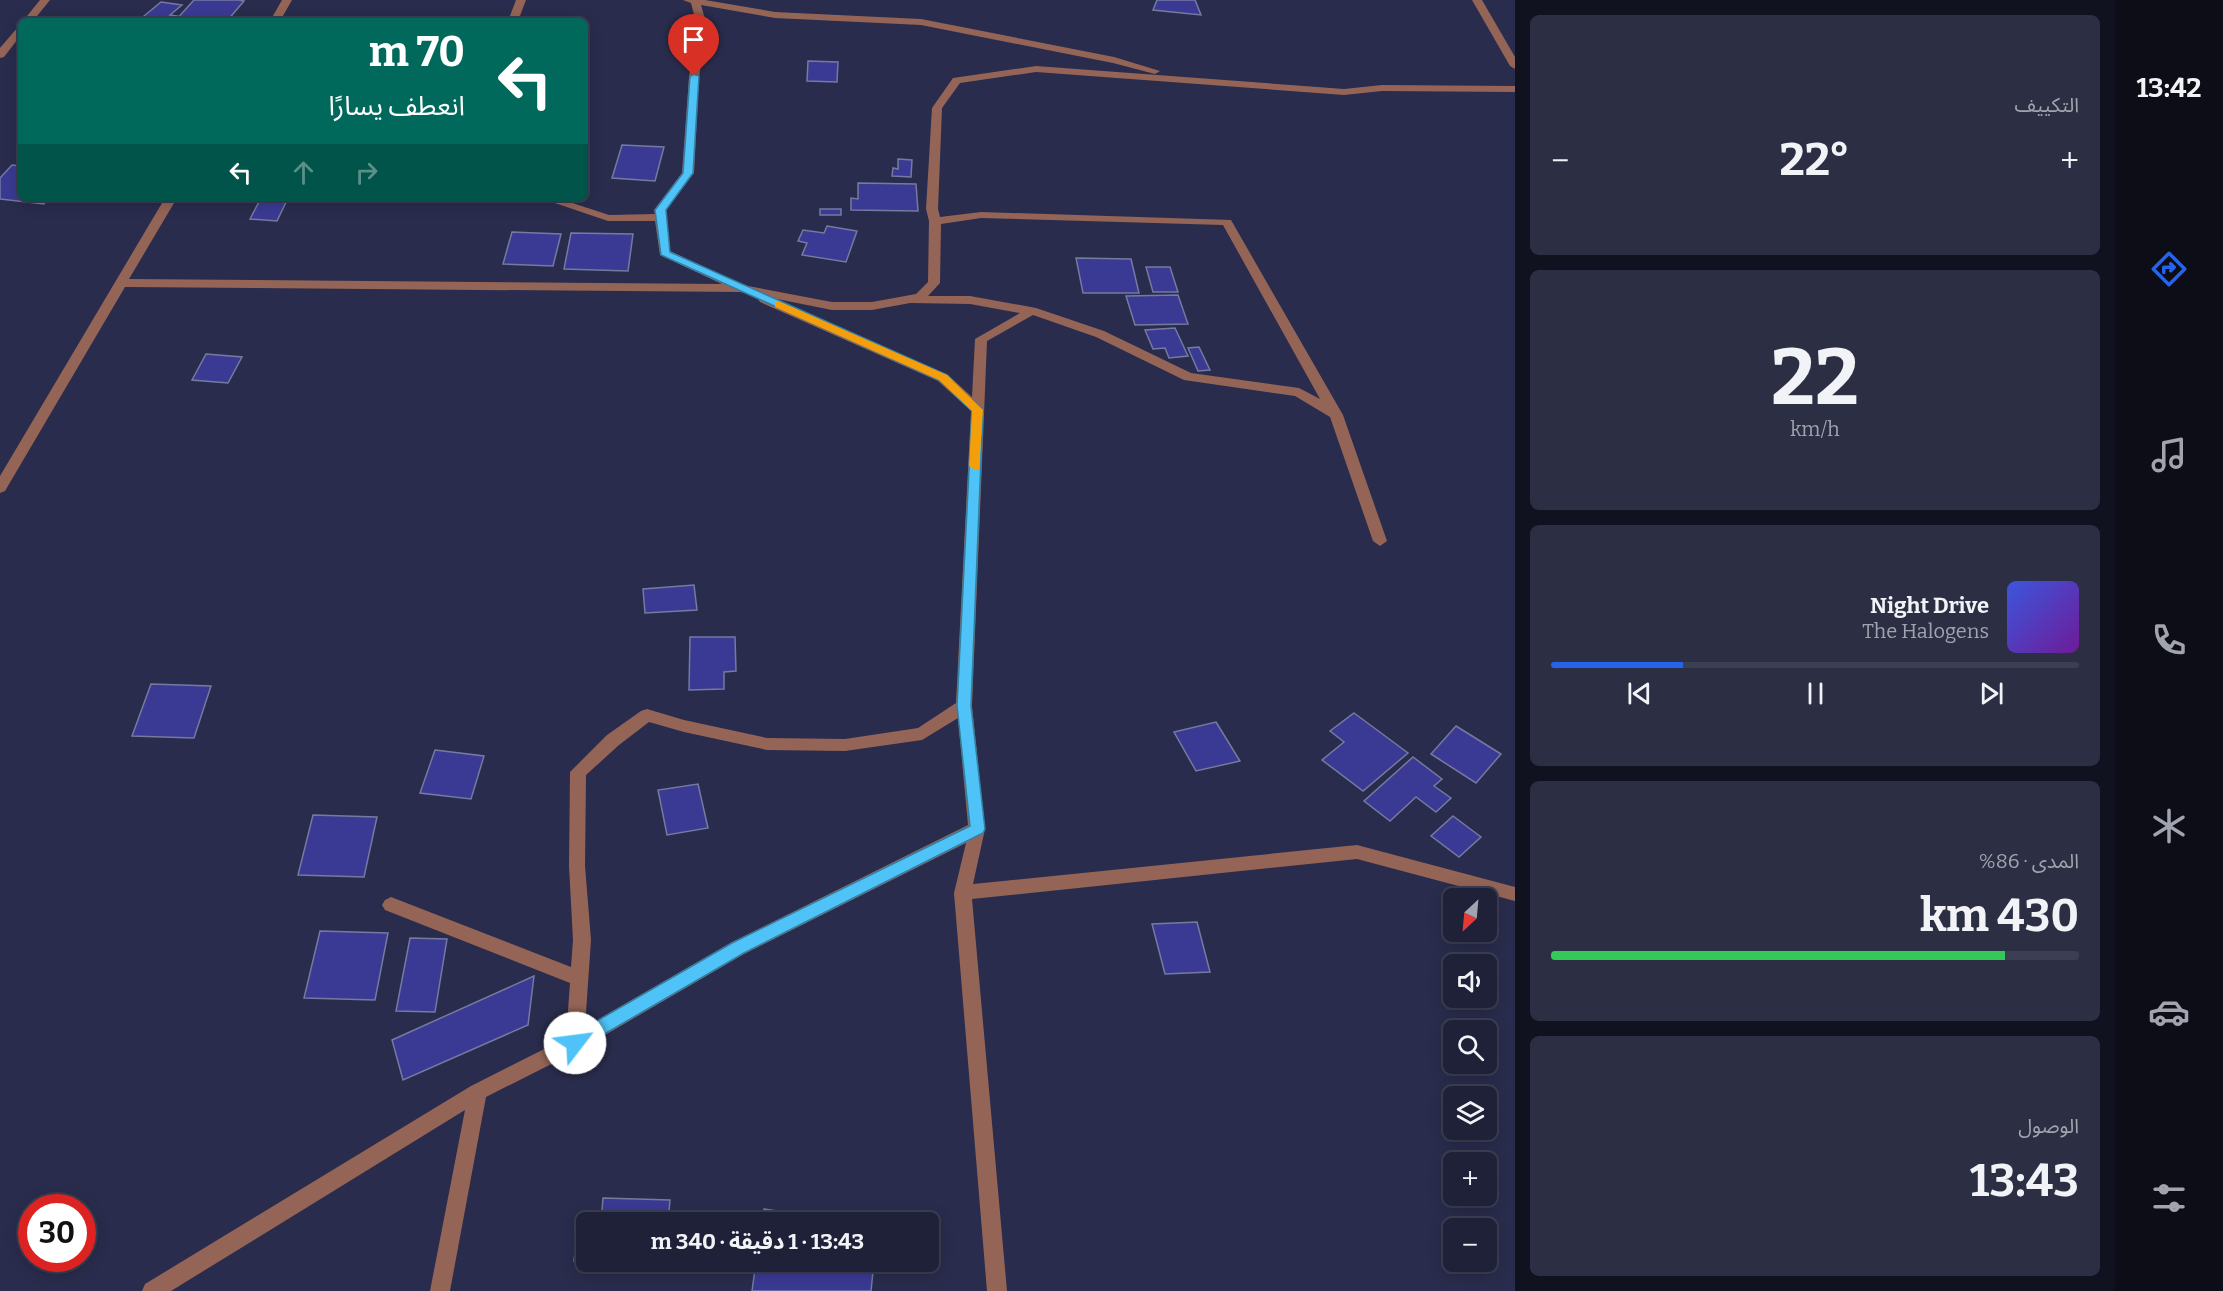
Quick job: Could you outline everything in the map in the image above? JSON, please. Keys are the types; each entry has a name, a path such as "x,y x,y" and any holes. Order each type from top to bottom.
{"street":[{"path":"30,18 45,0"},
{"path":"277,18 287,0"},
{"path":"514,18 521,0"},
{"path":"1477,0 1515,66"},
{"path":"978,410 943,378 664,253 660,210 688,173 694,76 702,26 693,1 775,15 921,22 1114,60 1192,81"},
{"path":"0,55 18,33"},
{"path":"121,283 740,288 832,306 872,306 920,297 934,283 935,221 932,209 937,108 957,80 1036,69 1344,92 1382,88 1515,89"},
{"path":"0,488 169,201"},
{"path":"555,201 608,218 661,217"},
{"path":"935,221 981,215 1227,222 1336,415 1380,541"},
{"path":"908,300 970,300 1032,311 1100,334 1189,377 1239,382 1299,392 1336,415"},
{"path":"997,1291 963,893 977,829 964,706 981,339 1032,311"},
{"path":"575,1043 582,940 577,866 578,772 614,740 646,715 684,726 767,744 845,745 922,734 964,706"},
{"path":"152,1291 478,1092 575,1043 738,948 977,829"},
{"path":"963,893 1357,852 1515,894"},
{"path":"391,906 580,979"},
{"path":"440,1291 478,1092"}],"building":[{"path":"194,0 244,1 230,18 178,18"},
{"path":"1157,0 1195,0 1201,15 1153,10"},
{"path":"161,2 182,5 170,15 177,16 175,18 142,18"},
{"path":"808,61 838,62 837,82 807,81"},
{"path":"622,145 664,147 655,181 612,178"},
{"path":"898,159 912,160 911,177 892,176 893,168 898,169"},
{"path":"12,165 18,166 18,201 46,201 44,204 0,199 0,178"},
{"path":"858,183 916,184 918,211 851,210 851,198 858,199"},
{"path":"259,201 287,201 277,221 250,219"},
{"path":"820,209 841,209 841,215 820,215"},
{"path":"827,226 857,231 846,262 802,255 807,243 798,241 803,230 824,233"},
{"path":"512,232 561,234 553,266 503,264"},
{"path":"571,233 633,234 628,271 564,269"},
{"path":"1076,258 1131,259 1139,293 1083,293"},
{"path":"1146,267 1170,267 1178,292 1153,292"},
{"path":"1178,295 1188,324 1135,325 1126,296"},
{"path":"1175,328 1188,356 1169,358 1165,348 1153,349 1145,330"},
{"path":"1199,347 1210,370 1198,371 1188,348"},
{"path":"206,354 242,357 228,383 192,380"},
{"path":"694,585 697,610 645,613 643,589"},
{"path":"690,637 735,637 736,671 724,672 724,689 689,690"},
{"path":"151,684 211,686 194,738 132,736"},
{"path":"1354,713 1408,753 1363,791 1322,760 1344,742 1330,731"},
{"path":"1216,722 1240,761 1196,771 1174,732"},
{"path":"1456,726 1501,754 1476,783 1431,754"},
{"path":"435,750 484,756 471,799 420,793"},
{"path":"1413,757 1442,779 1434,786 1451,798 1436,812 1416,797 1390,821 1364,801"},
{"path":"698,784 708,828 667,835 658,790"},
{"path":"313,815 377,817 364,877 298,875"},
{"path":"1453,816 1481,837 1459,857 1431,836"},
{"path":"1197,922 1210,972 1165,974 1152,924"},
{"path":"320,931 388,933 375,1000 304,998"},
{"path":"410,938 447,939 435,1012 396,1011"},
{"path":"534,976 528,1025 403,1080 392,1040"},
{"path":"603,1198 670,1200 669,1212 602,1212"},
{"path":"764,1209 784,1212 764,1212"},
{"path":"755,1272 873,1272 871,1291 752,1291"}],"slow traffic":[{"path":"778,305 943,378 978,410 975,466"}],"route":[{"path":"575,1043 738,948 977,829 964,706 978,410 943,378 664,253 660,210 688,173 694,76"}]}
